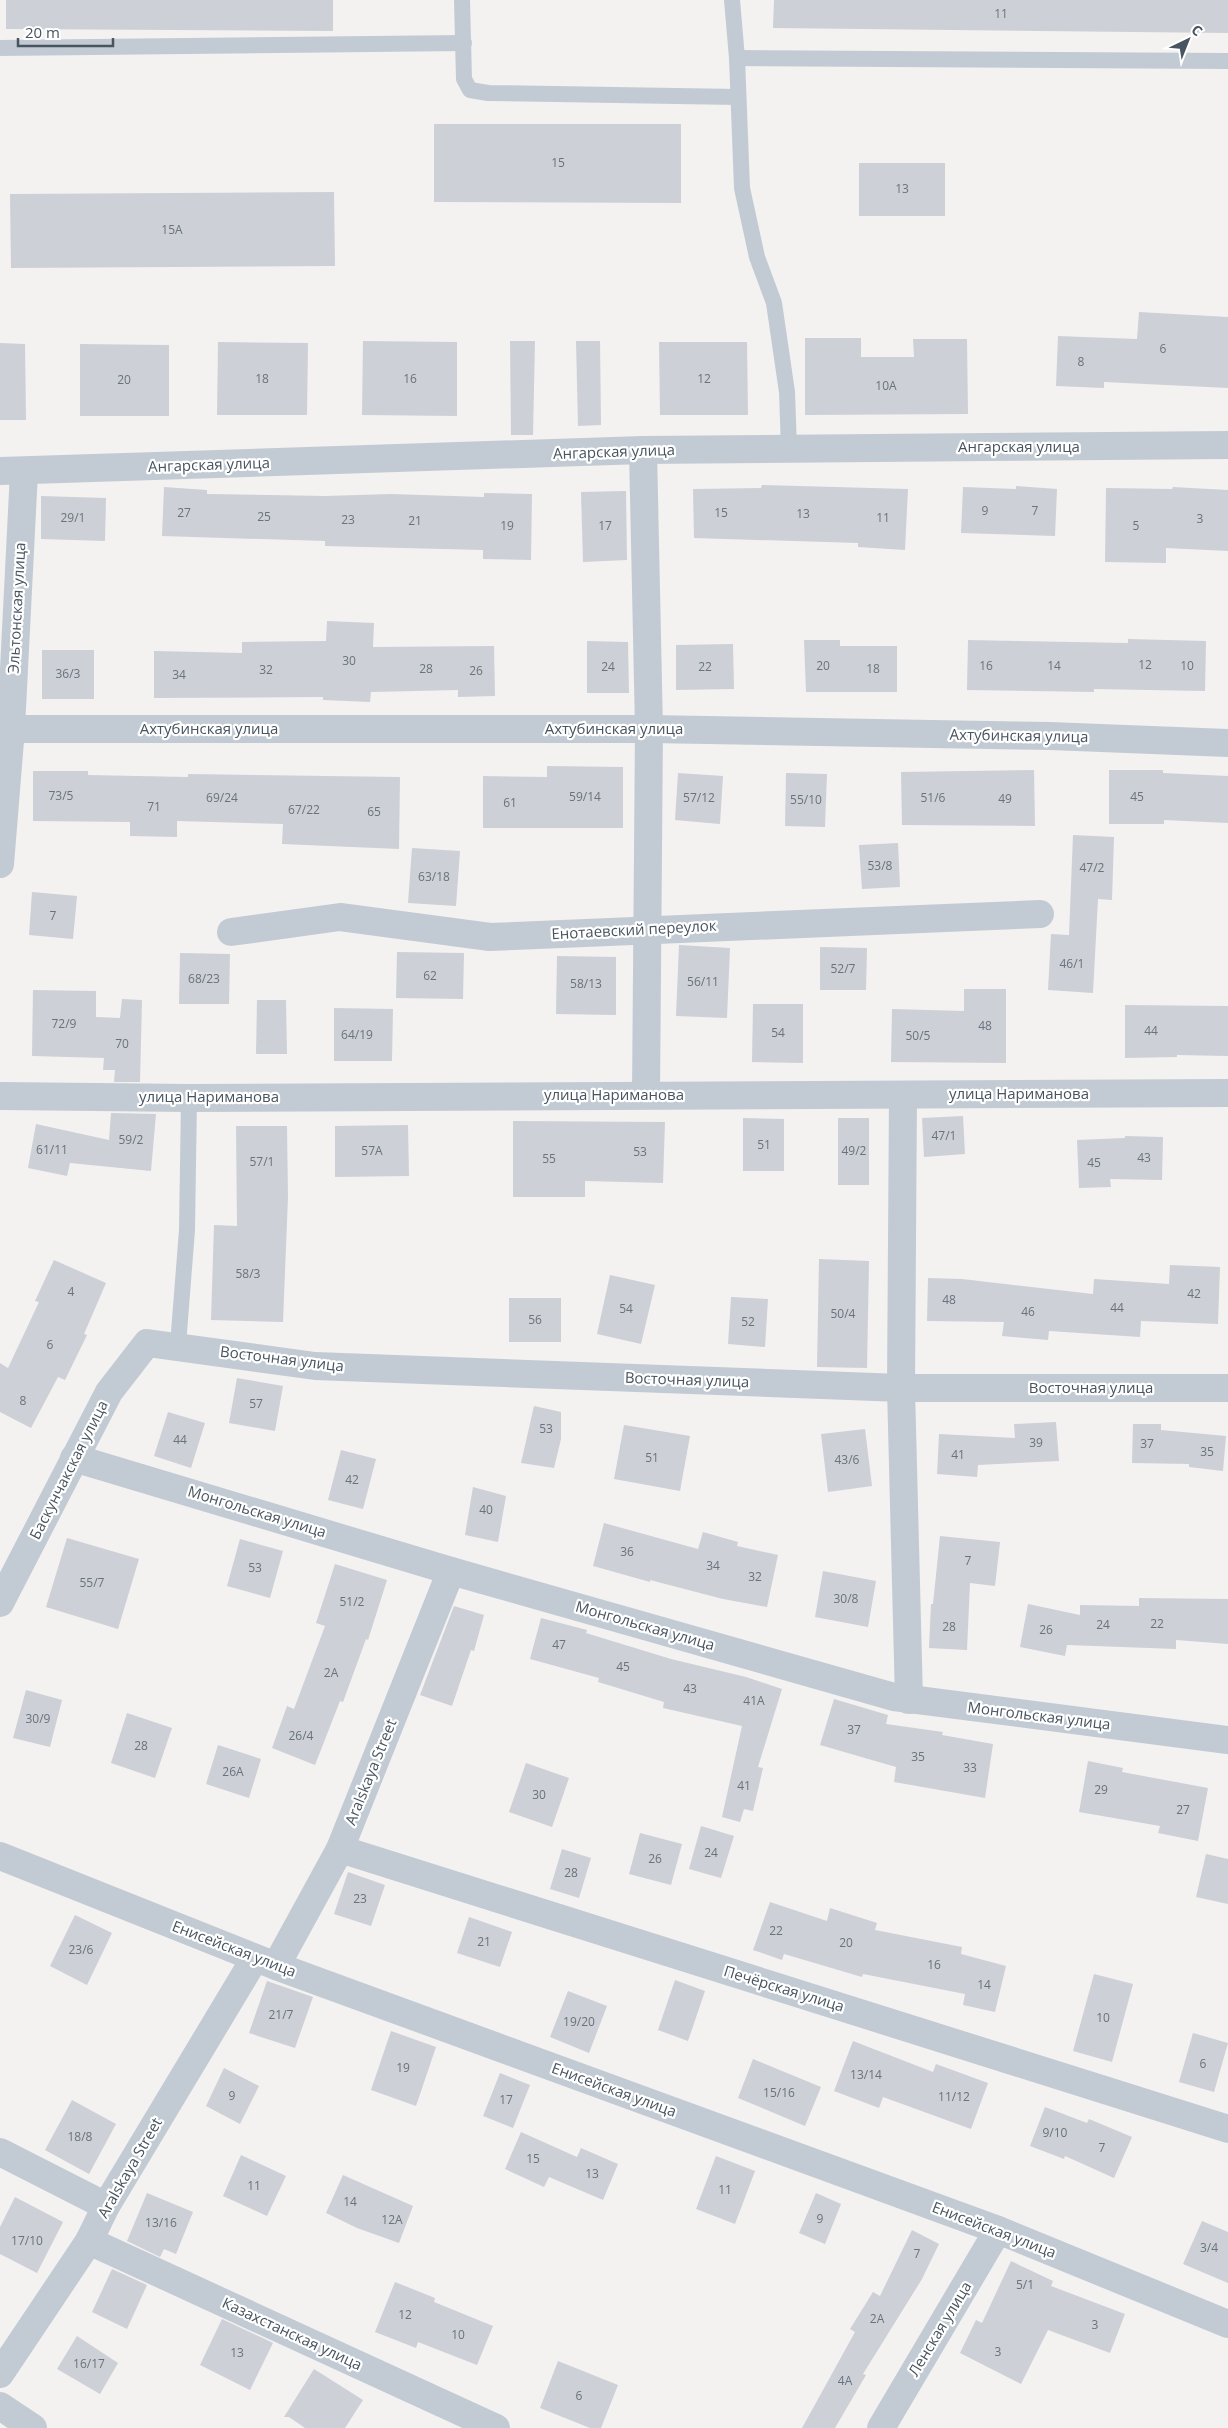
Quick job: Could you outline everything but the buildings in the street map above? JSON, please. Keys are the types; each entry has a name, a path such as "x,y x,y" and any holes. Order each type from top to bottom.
{"street":[{"name":"Ангарская улица","path":"12,472 643,450 1228,445"},
{"path":"643,450 649,729 646,1094"},
{"name":"Эльтонская улица","path":"0,864 6,729 12,472"},
{"name":"Ахтубинская улица","path":"6,729 649,729 1050,736 1228,743"},
{"name":"Енотаевский переулок","path":"231,932 340,917 490,937 1040,914"},
{"name":"улица Нариманова","path":"0,1096 189,1098 646,1094 1228,1093"},
{"path":"903,1095 901,1388 909,1700"},
{"name":"Восточная улица","path":"147,1343 178,1345 315,1366 901,1388 1228,1388"},
{"name":"Баскунчакская улица","path":"0,1603 109,1392 147,1343"},
{"name":"Монгольская улица","path":"74,1458 451,1571 909,1700 1228,1740"},
{"name":"Aralskaya Street","path":"0,2374 89,2241 106,2206 340,1849 451,1571"},
{"name":"Печёрская улица","path":"340,1849 1228,2129"},
{"name":"Енисейская улица","path":"0,1856 266,1962 998,2230 1228,2324"},
{"path":"0,2152 106,2206"},
{"name":"Ленская улица","path":"881,2428 998,2230"},
{"name":"Казахстанская улица","path":"89,2241 496,2428"},
{"path":"0,2406 33,2428"}],"lane":[{"path":"462,0 464,79 470,90 488,93 738,97"},
{"path":"732,0 737,58 742,188 757,257 774,302 787,392 789,449"},
{"path":"0,48 464,43"},
{"path":"737,58 1228,61"},
{"path":"178,1345 187,1230 189,1098"}]}
